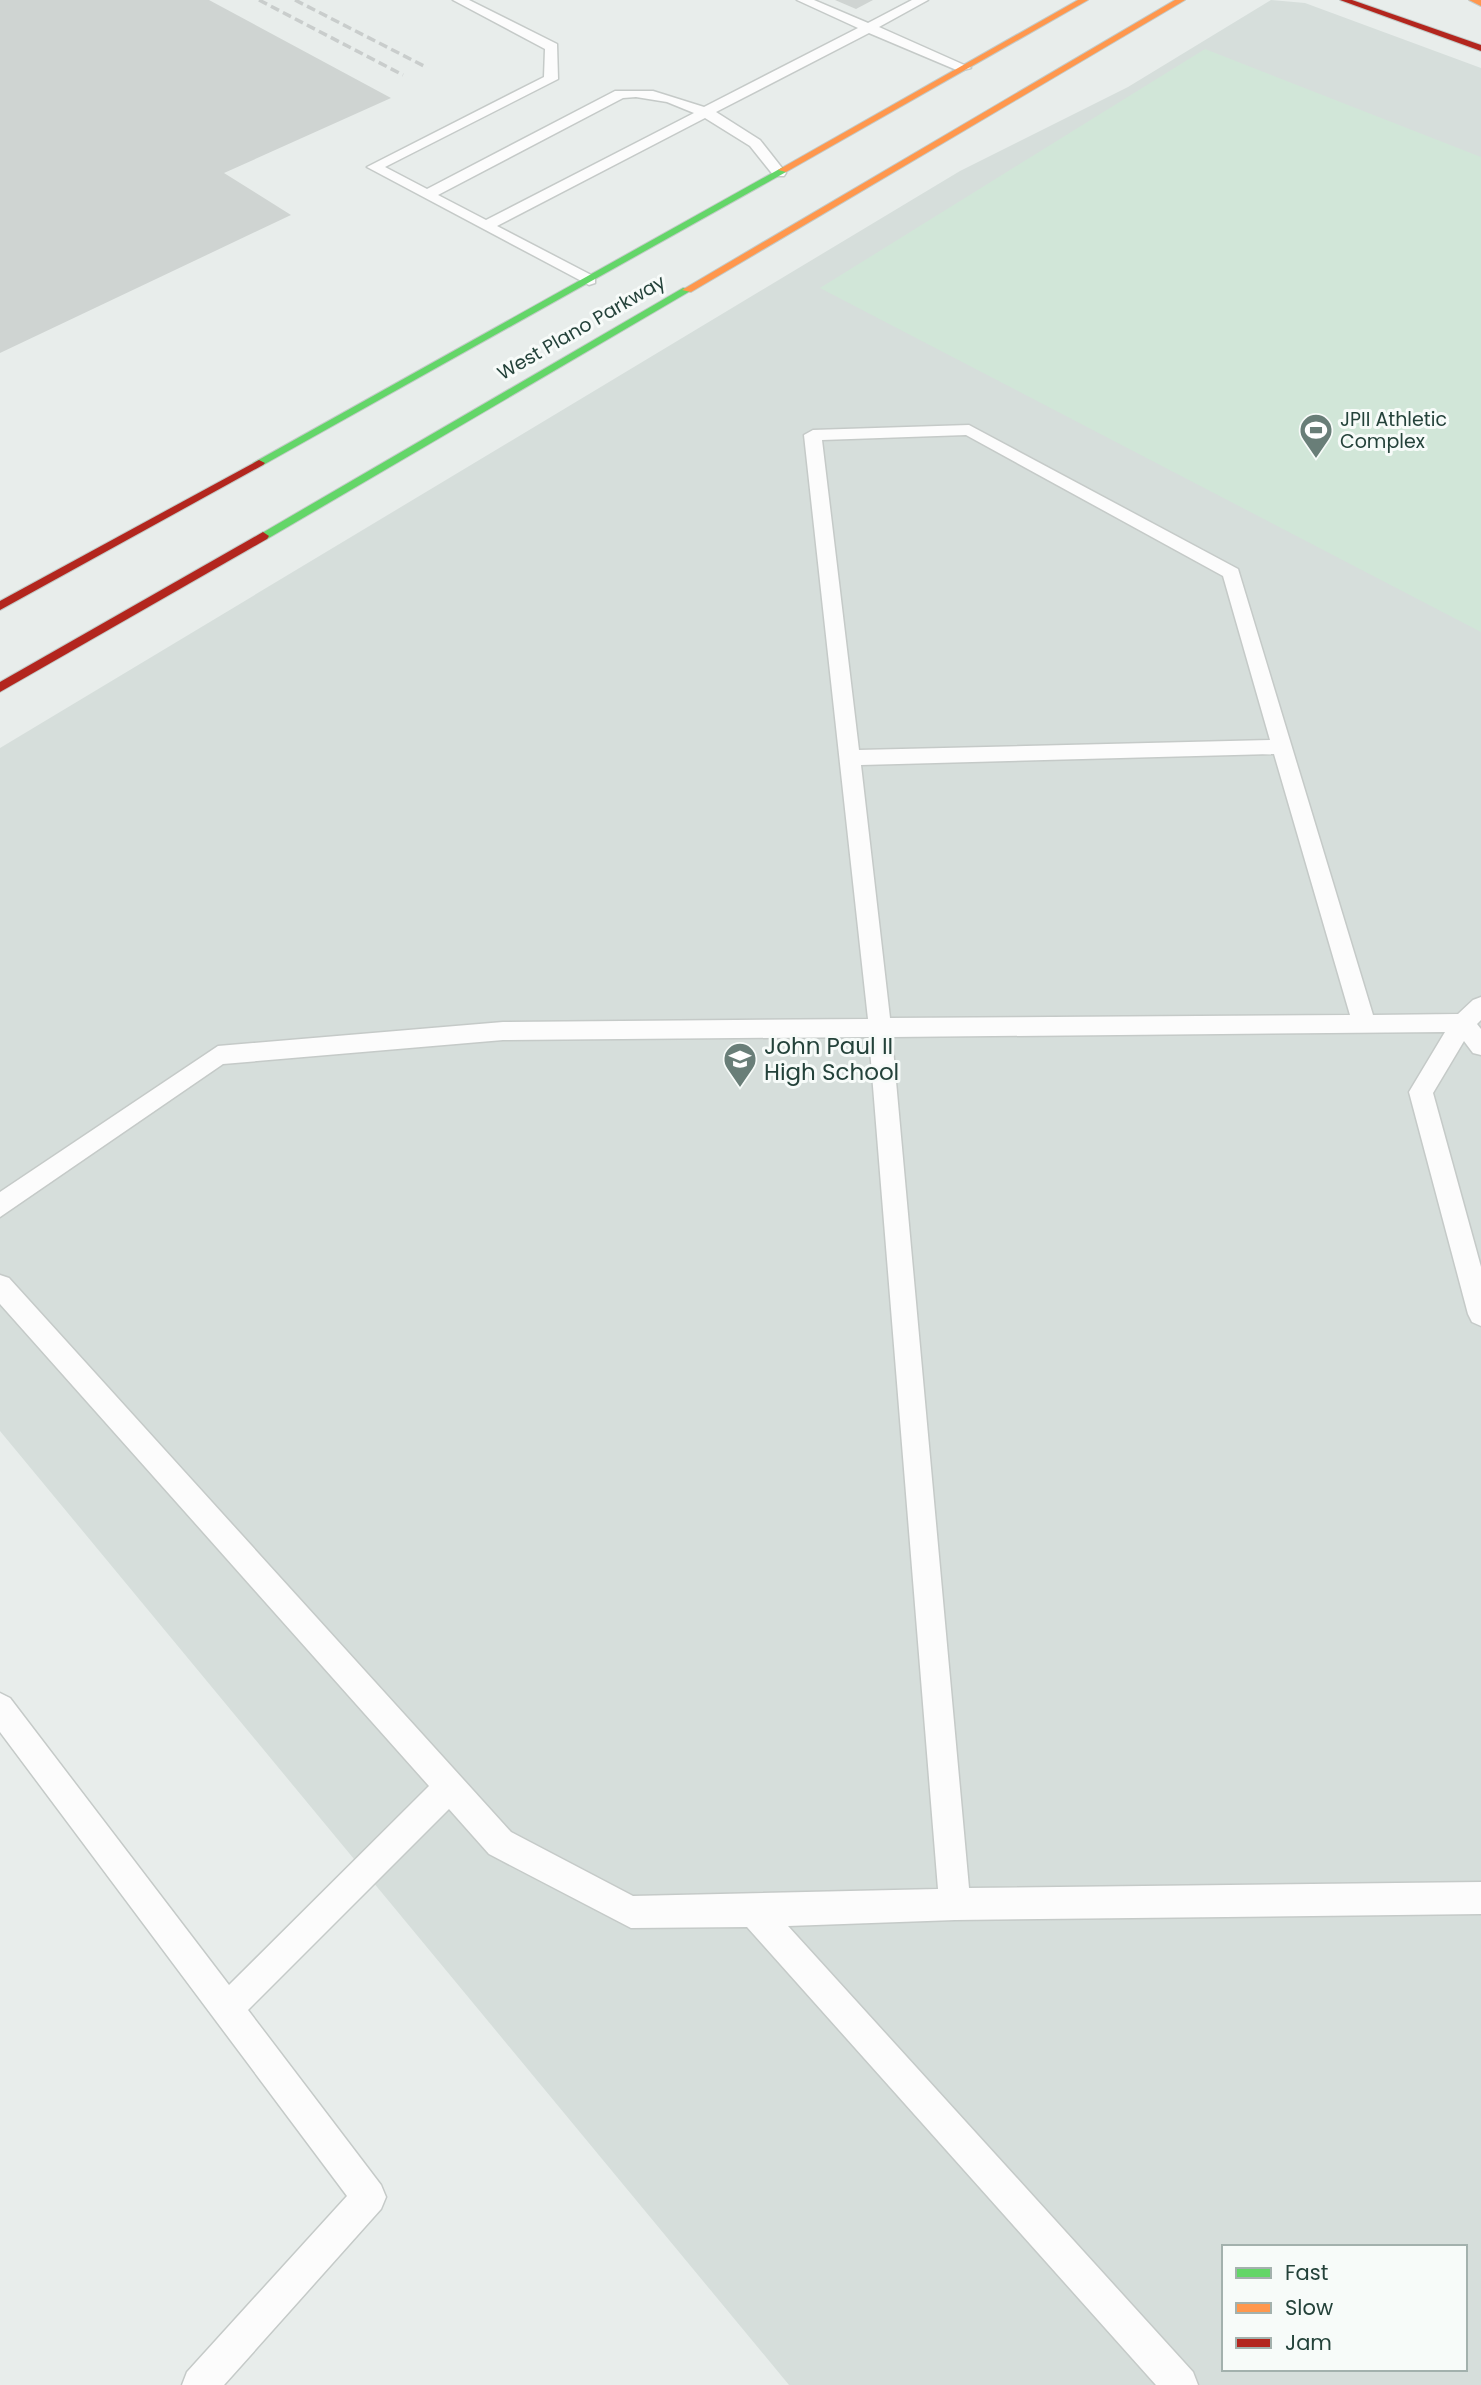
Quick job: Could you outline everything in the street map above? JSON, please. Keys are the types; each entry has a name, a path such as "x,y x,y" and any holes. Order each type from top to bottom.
{"main road":[{"name":"West Plano Parkway","path":"0,606 595,284 779,173 1084,0"},
{"name":"West Plano Parkway","path":"0,688 645,315 1181,0"},
{"path":"1344,0 1481,48"},
{"path":"1473,0 1481,3"},
{"path":"623,301 645,315"}],"lane":[{"path":"459,0 552,47 551,79 374,167 595,284"},
{"path":"803,0 964,68"},
{"path":"485,226 922,0"},
{"path":"426,195 620,94 650,92 705,113 755,144 779,173"},
{"path":"955,1904 880,1027 813,435 969,430 1231,573 1364,1024"},
{"path":"849,758 1284,747"},
{"path":"1481,1006 1463,1023 1421,1092 1481,1314"},
{"path":"0,1206 218,1055 503,1031 1463,1023"},
{"path":"1463,1023 1481,1046"},
{"path":"0,1286 500,1843 631,1912 955,1904 1481,1899"},
{"path":"0,1708 369,2197 200,2385"},
{"path":"226,2009 449,1787"},
{"path":"754,1911 1180,2385"}],"shaded area":[{"name":"John Paul II High School","path":"1271,0 1305,3 1481,68 1481,2385 789,2385 0,1431 0,748 960,171 1128,87"}],"green space":[{"name":"JPII Athletic Complex","path":"1205,49 1481,157 1481,632 820,288"}],"building":[{"path":"0,0 209,0 391,98 224,173 291,215 0,353"},
{"path":"835,0 873,0 856,9"}],"railway":[{"path":"259,0 403,75"},
{"path":"295,0 424,66"}],"traffic: fast":[{"path":"259,463 783,170"},
{"path":"263,536 687,290"}],"traffic: slow":[{"path":"783,170 1084,0"},
{"path":"687,290 1181,0"},
{"path":"1473,0 1481,3"}],"traffic: jam":[{"path":"1344,0 1481,48"},
{"path":"0,606 259,463"},
{"path":"0,688 263,536"}],"place":[{"name":"JPII Athletic Complex","path":"1316,460"},
{"name":"John Paul II High School","path":"740,1089"}]}
